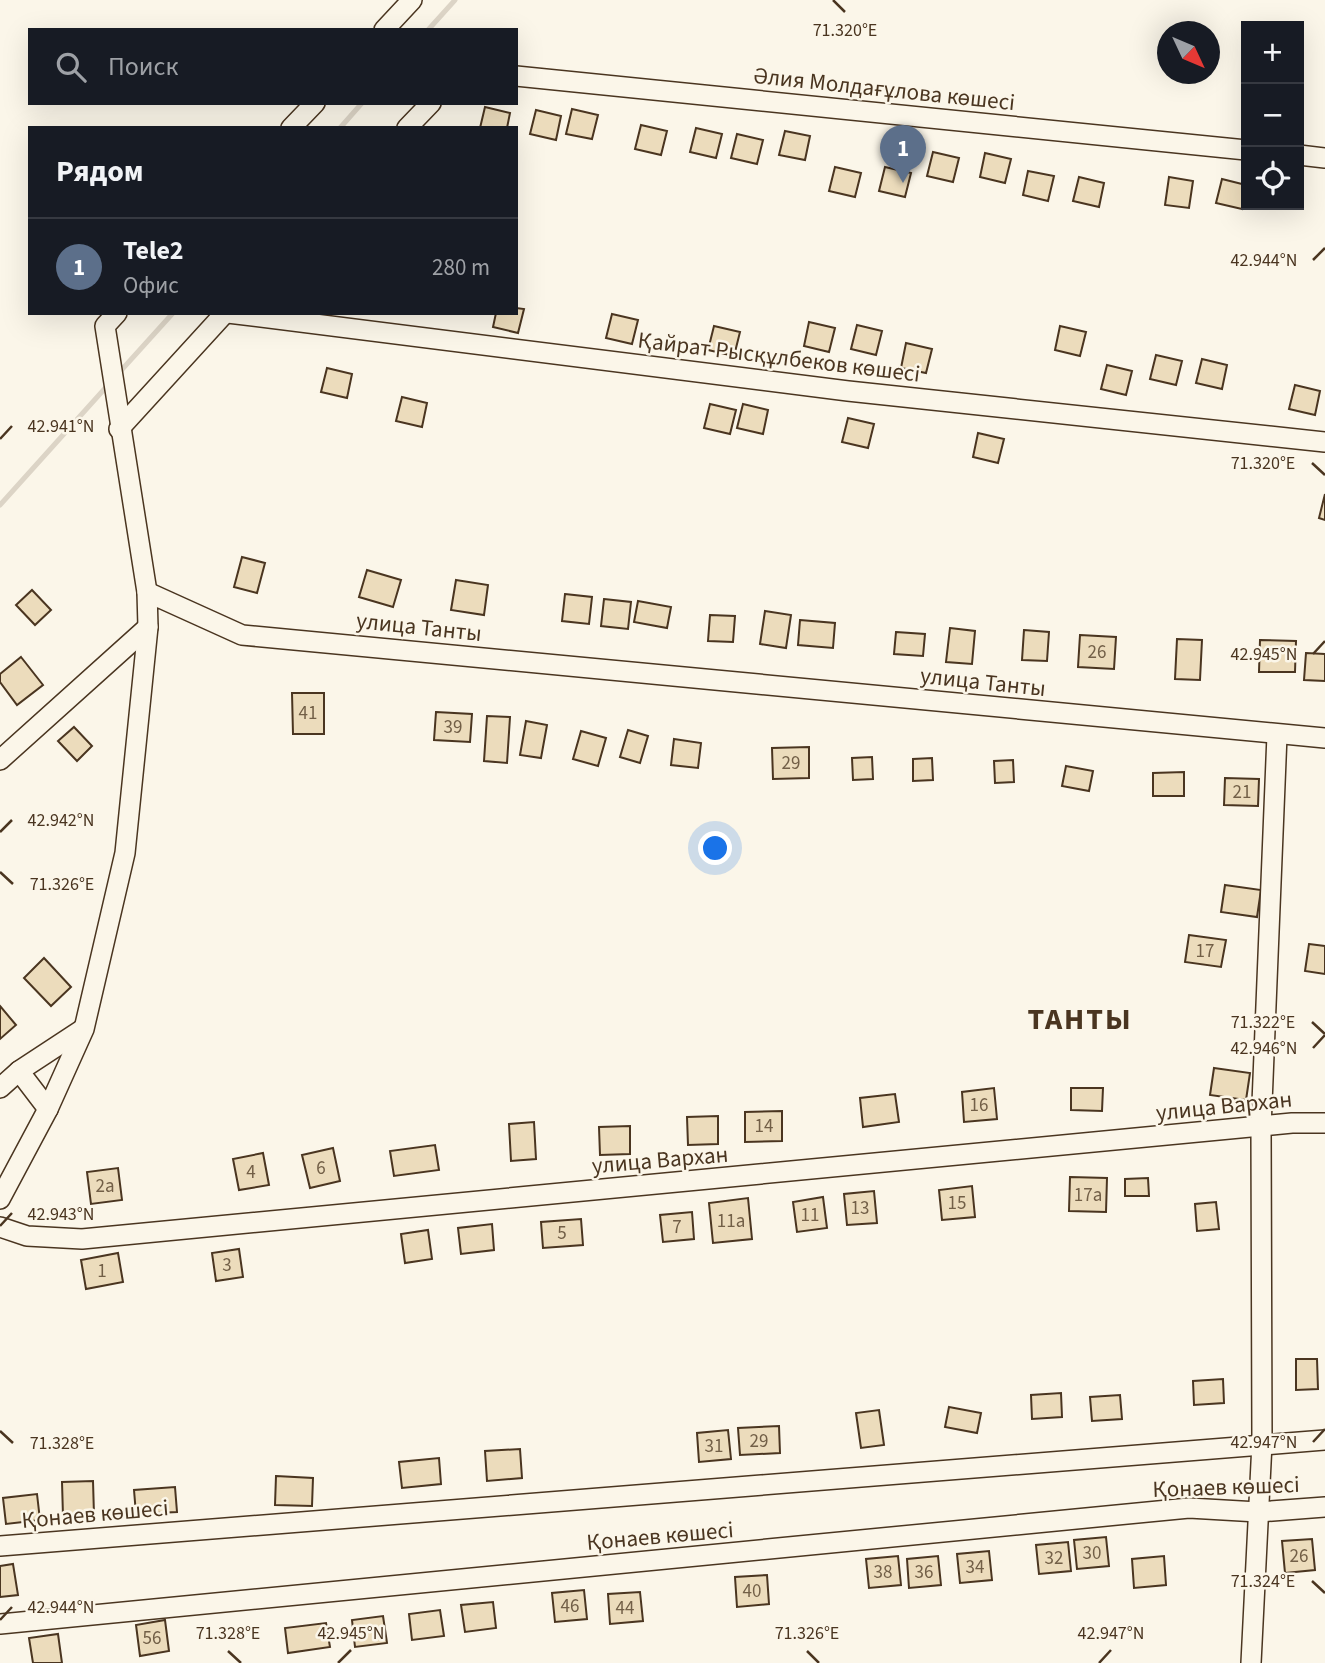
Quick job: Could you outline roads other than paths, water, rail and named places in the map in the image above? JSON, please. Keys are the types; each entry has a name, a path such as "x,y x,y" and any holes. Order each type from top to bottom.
{"street":[{"path":"386,28 412,0"},
{"name":"Әлия Молдағұлова көшесі","path":"518,76 1241,149"},
{"path":"294,126 312,105"},
{"path":"409,126 429,105"},
{"path":"1304,156 1325,158"},
{"name":"Қайрат Рысқұлбеков көшесі","path":"119,429 224,315"},
{"name":"Қайрат Рысқұлбеков көшесі","path":"242,315 848,391 1325,442"},
{"path":"0,1199 48,1109 83,1029 125,853 148,627 147,592 119,429 111,320"},
{"name":"улица Танты","path":"147,592 242,635 1325,738"},
{"path":"0,760 148,627"},
{"path":"1251,1663 1262,1443 1261,1128 1277,735"},
{"path":"0,1088 19,1071 83,1029"},
{"path":"19,1071 48,1109"},
{"name":"улица Вархан","path":"0,1227 27,1236 82,1239 1292,1123 1325,1123"},
{"name":"Қонаев көшесі","path":"0,1546 1325,1440"},
{"name":"Қонаев көшесі","path":"0,1624 1189,1508 1258,1512 1325,1507"}],"waterway":[{"path":"430,28 455,0"},
{"path":"342,126 360,105"},
{"path":"117,375 171,315"},
{"path":"0,505 108,385"}],"place":[{"name":"Tele2","path":"903,183"}],"district":[{"name":"ТАНТЫ","path":"1080,1019"}]}
